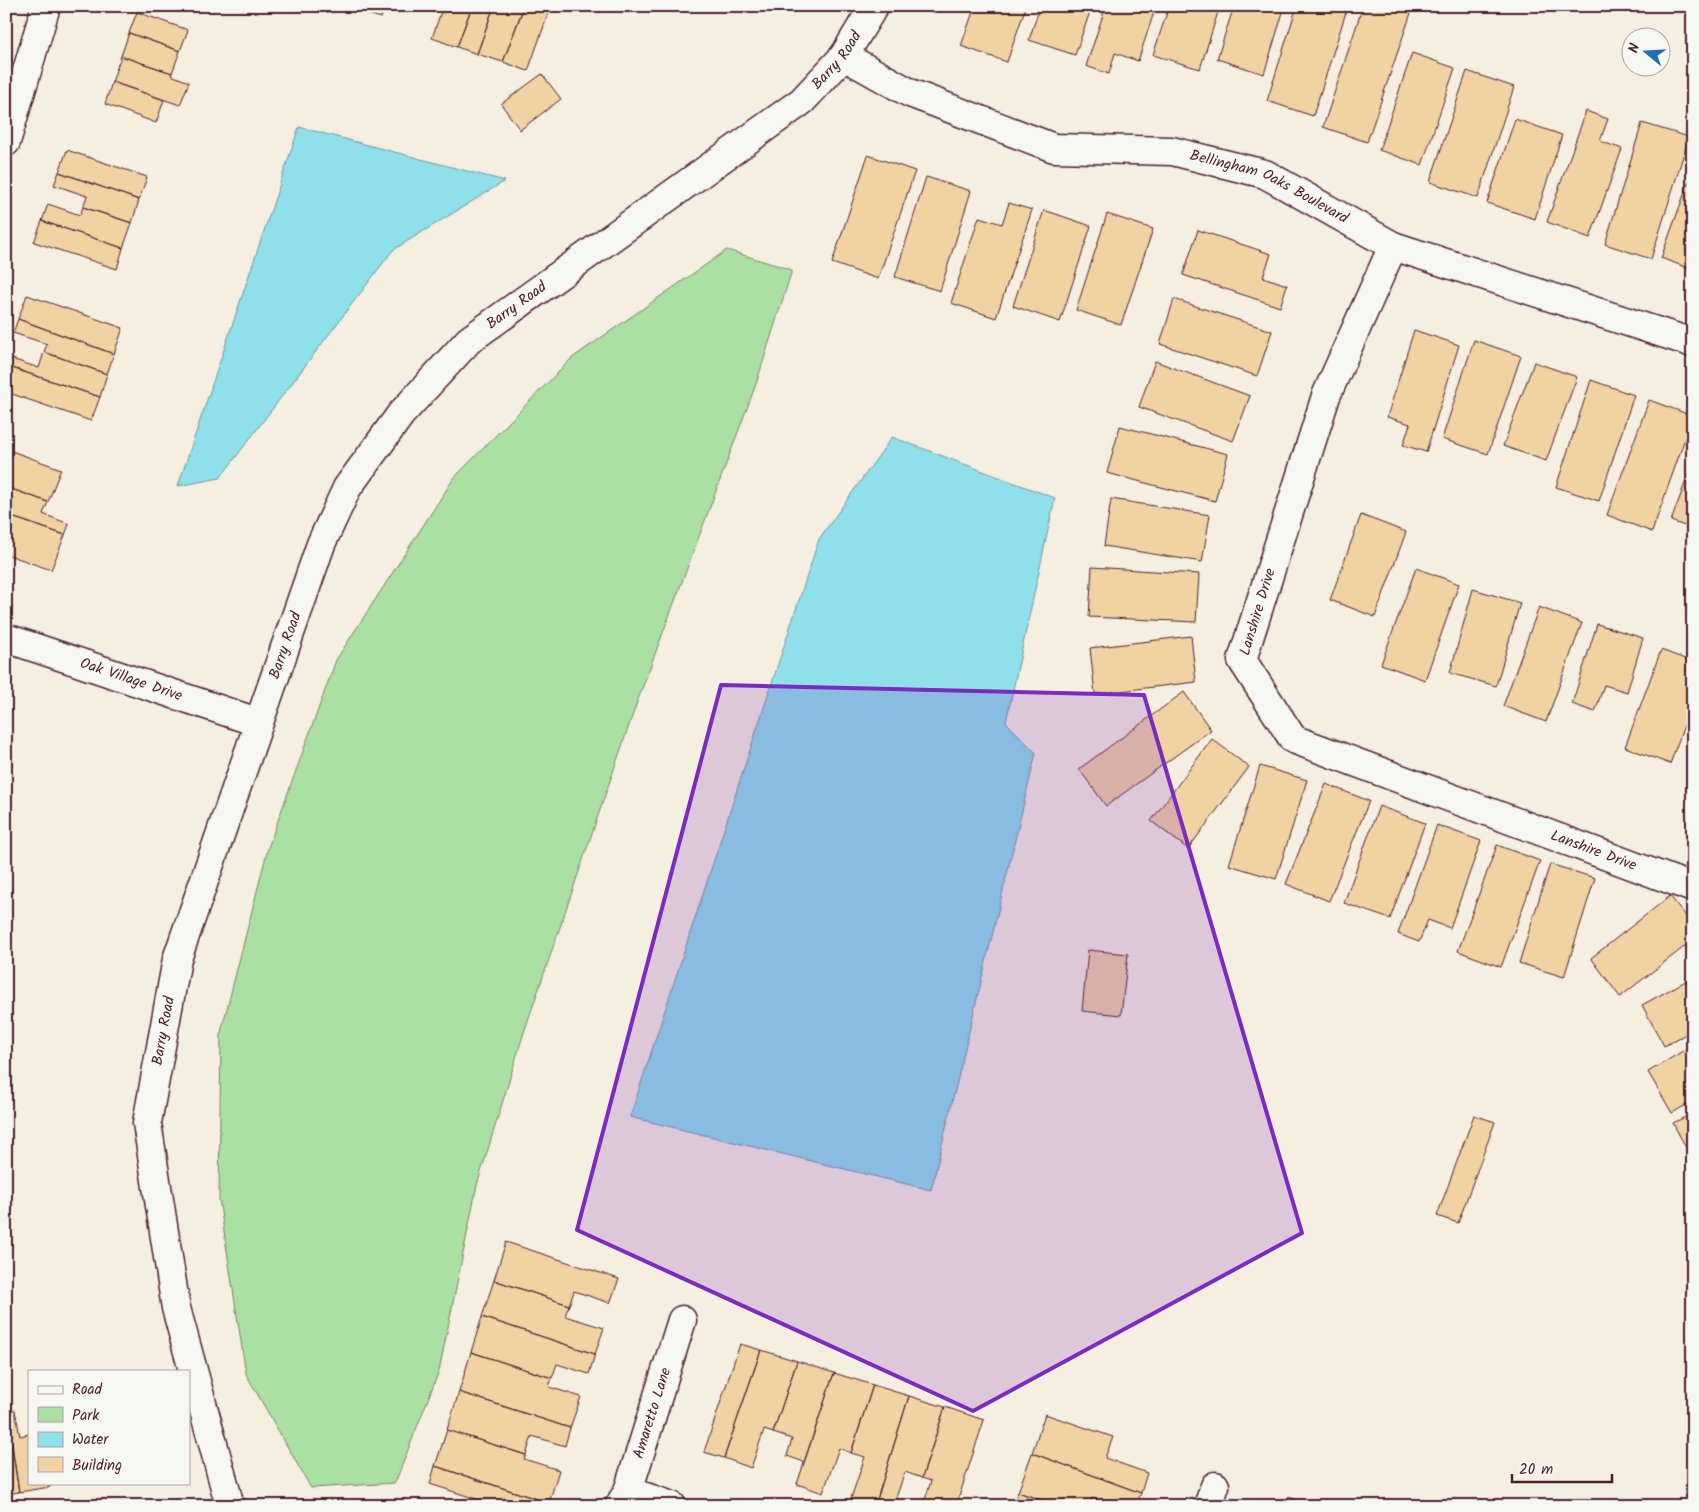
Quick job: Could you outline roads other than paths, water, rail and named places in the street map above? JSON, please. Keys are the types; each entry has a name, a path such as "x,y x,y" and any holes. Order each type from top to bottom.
{"street":[{"path":"6,142 46,6"},
{"name":"Barry Road","path":"230,1506 176,1308 147,1124 177,959 257,722 325,536 348,488 401,414 469,340 802,101 844,56 874,6"},
{"name":"Bellingham Oaks Boulevard","path":"844,56 910,93 1054,148 1172,151 1265,174 1392,246 1693,343"},
{"name":"Lanshire Drive","path":"1392,246 1326,396 1242,660 1293,739 1693,888"},
{"name":"Oak Village Drive","path":"6,638 257,722"},
{"name":"Amaretto Lane","path":"623,1498 682,1320"},
{"path":"623,1498 672,1506"}],"water":[{"path":"299,127 505,181 393,250 220,478 178,486"},
{"path":"892,437 1055,498 1006,722 1036,753 931,1190 630,1117 819,539"}]}
